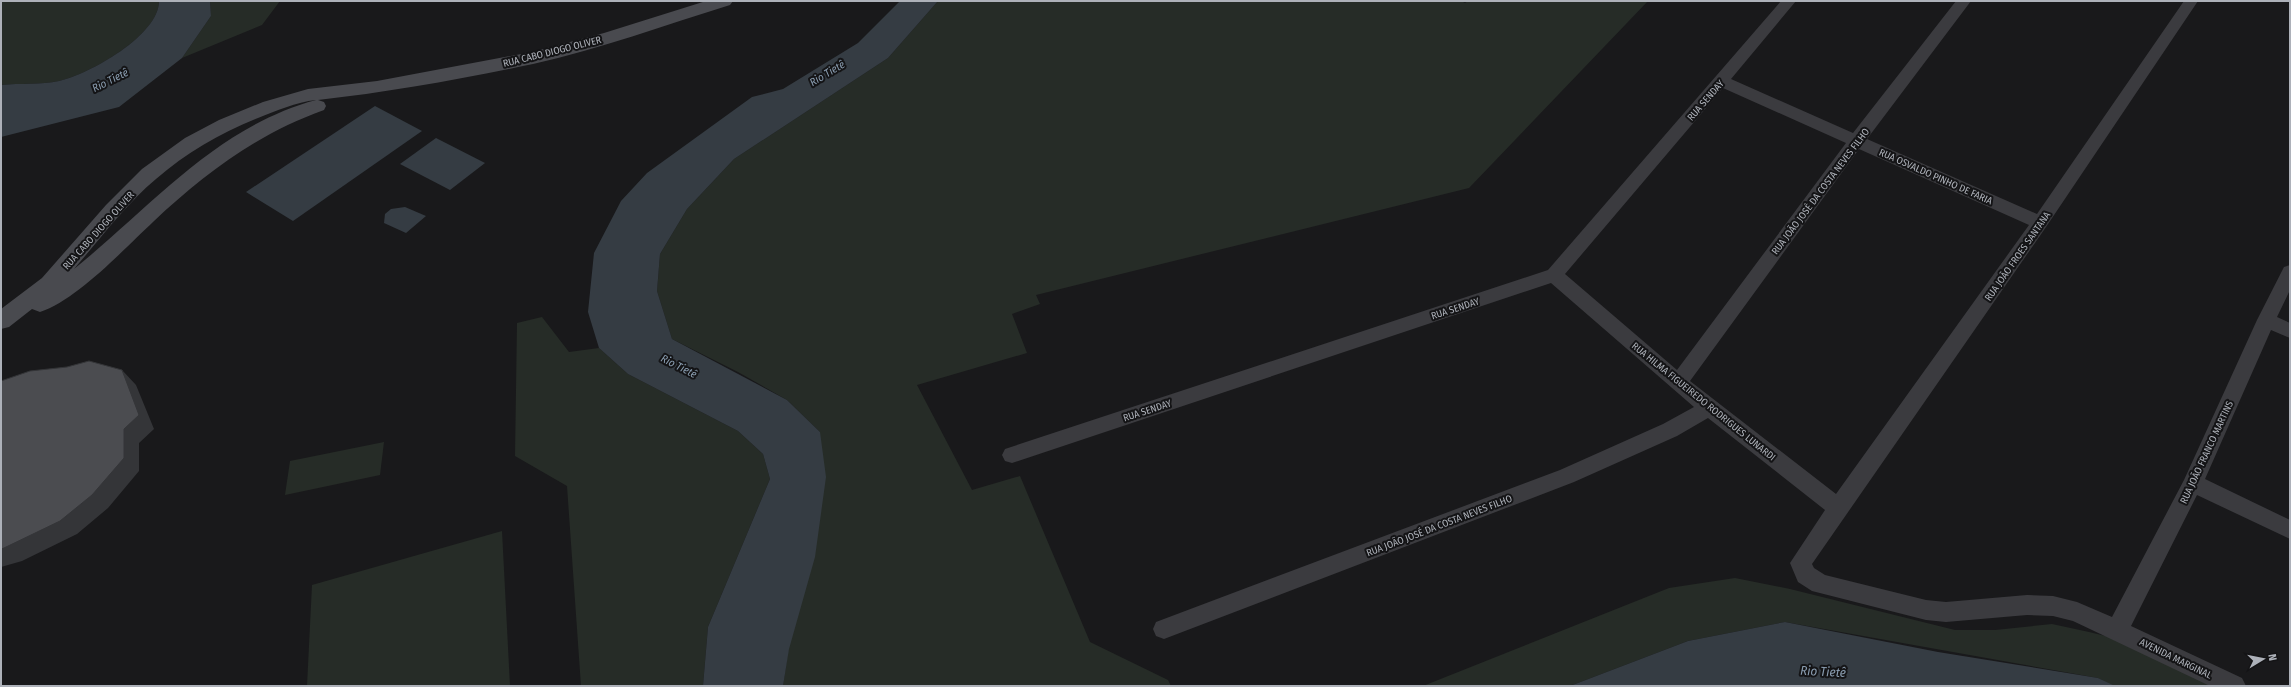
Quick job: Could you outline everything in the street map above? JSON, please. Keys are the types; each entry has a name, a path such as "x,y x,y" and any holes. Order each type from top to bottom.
{"main road":[{"name":"RUA CABO DIOGO OLIVER","path":"1,321 49,284 113,210 149,174 192,143 226,124 270,106 308,95 378,87 533,58 610,37 724,1"},
{"name":"RUA CABO DIOGO OLIVER","path":"1,325 69,286 160,203 220,154 261,130 304,110 378,87"},
{"path":"149,174 160,203"}],"street":[{"name":"RUA SENDAY","path":"1012,455 1554,275 1789,1"},
{"name":"RUA JOÃO JOSÉ DA COSTA NEVES FILHO","path":"1678,383 1857,140 1964,1"},
{"name":"RUA JOÃO FROES SANTANA","path":"1806,575 1801,563 1838,508 2040,223 2191,1"},
{"name":"RUA OSVALDO PINHO DE FARIA","path":"1721,81 1857,140 2040,223"},
{"name":"RUA JOÃO FRANCO MARTINS","path":"2117,630 2193,484 2266,320 2290,272"},
{"name":"RUA HILMA FIGUEIREDO RODRIGUES LUNARDI","path":"1554,275 1678,383 1838,508"},
{"path":"2266,320 2290,331"},
{"name":"RUA JOÃO JOSÉ DA COSTA NEVES FILHO","path":"1164,629 1567,476 1670,430 1709,408"},
{"path":"2193,484 2290,530"},
{"name":"AVENIDA MARGINAL","path":"1806,575 1820,584 1926,610 1946,612 2027,605 2053,606 2078,612 2234,686"}],"shaded area":[{"path":"1,1 159,1 156,14 148,27 121,51 104,62 72,77 59,81 1,85"},
{"path":"210,1 280,1 262,25 182,58 211,16"},
{"path":"938,1 1461,1 1465,3 1468,1 1648,1 1469,188 1036,295 1040,304 1012,314 1027,353 917,385 972,490 1020,476 1090,642 1168,680 1171,686 783,686 820,432 787,400 738,372 672,339 657,291 660,254 687,209 734,159 888,58"},
{"path":"542,317 569,352 599,348 628,374 738,431 763,454 770,479 708,627 703,686 581,686 567,486 515,456 517,323"},
{"path":"384,442 380,475 285,495 290,461"},
{"path":"502,531 510,686 307,686 312,585"},
{"path":"1735,578 1790,589 1955,630 1995,630 2052,624 2089,632 2130,642 2219,686 2113,686 2098,678 1785,622 1688,641 1570,686 1423,686 1669,588"}],"water":[{"name":"Rio Tietê","path":"159,1 210,1 211,16 182,58 119,107 1,137 1,85 59,81 72,77 104,62 121,51 148,27 156,14"},
{"name":"Rio Tietê","path":"900,1 938,1 888,58 734,159 687,209 660,254 657,291 672,339 787,400 820,432 826,477 815,557 789,649 783,686 703,686 708,627 770,479 763,454 738,431 628,374 599,348 588,312 594,253 621,201 647,173 752,97 783,89 858,43"},
{"path":"375,106 422,131 293,221 246,192"},
{"path":"436,138 485,163 450,190 400,164"},
{"path":"405,207 426,216 406,233 384,223 385,214 391,209"},
{"name":"Rio Tietê","path":"1785,622 1938,652 2098,678 2115,686 1570,686 1688,641"}],"building":[{"path":"89,361 122,370 139,415 124,429 124,458 92,495 60,521 1,549 1,381 30,371 67,367"}]}
